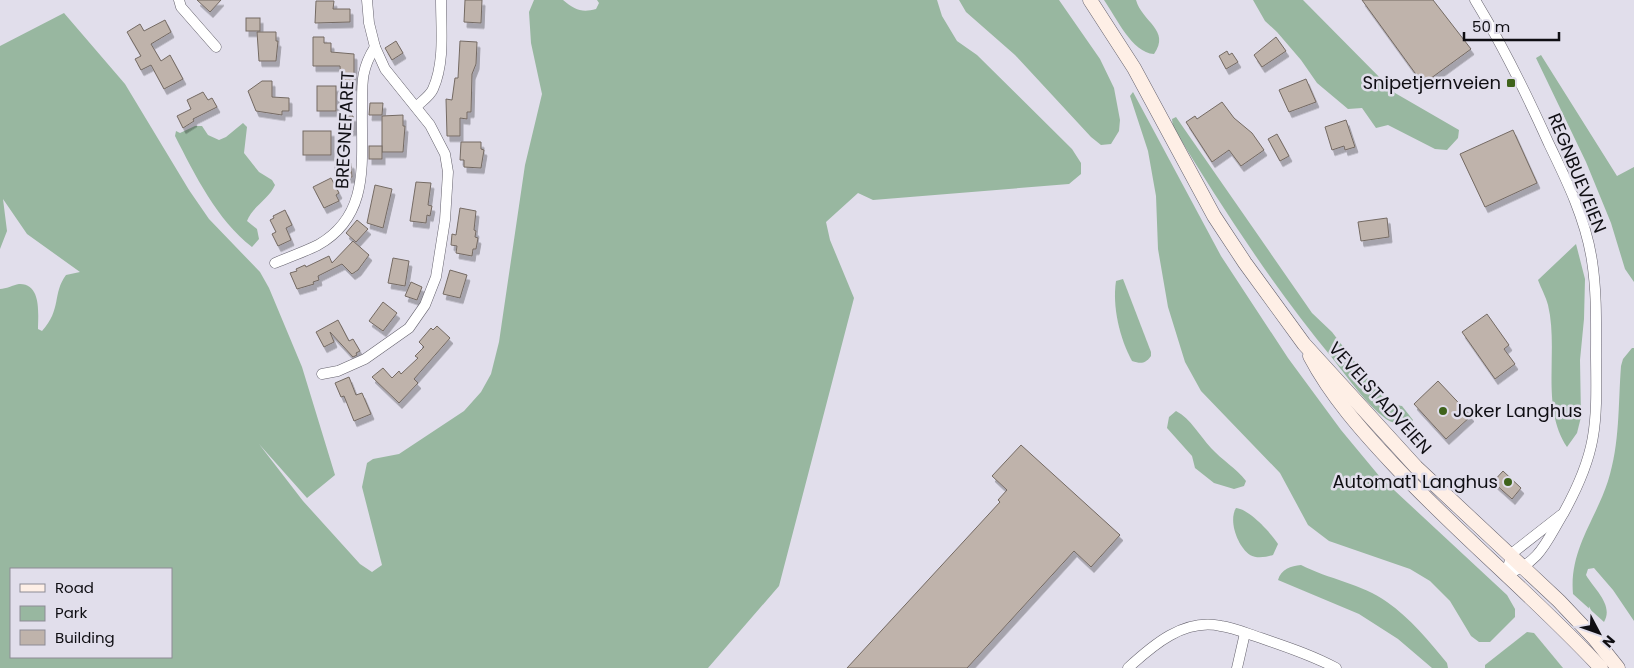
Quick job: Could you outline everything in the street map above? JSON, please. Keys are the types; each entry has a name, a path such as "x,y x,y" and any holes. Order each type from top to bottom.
{"main road":[{"name":"VEVELSTADVEIEN","path":"1090,0 1134,68 1214,216 1245,263 1304,344 1328,385 1372,442 1427,500 1506,574 1601,668"},
{"name":"VEVELSTADVEIEN","path":"1304,344 1416,467 1580,622 1618,668"}],"street":[{"path":"179,0 181,7 216,47"},
{"name":"BREGNEFARET","path":"322,374 352,366 400,336 417,317 436,277 445,220 448,172 445,154 430,125 417,106 385,69 374,47 367,0"},
{"path":"417,106 432,91 438,71 441,49 441,0"},
{"name":"REGNBUEVEIEN","path":"1475,0 1511,65 1556,158 1581,218 1592,260 1596,321 1595,437 1585,471 1554,533 1523,568 1506,574"},
{"name":"BREGNEFARET","path":"275,263 317,245 329,237 344,224 354,209 360,190 362,73 374,47"},
{"name":"REGNBUEVEIEN","path":"1511,557 1537,533 1562,515"},
{"path":"1506,574 1511,557"},
{"path":"1128,668 1162,640 1191,627 1219,625 1304,652 1336,668"},
{"path":"1237,668 1245,633"}],"green space":[{"path":"534,0 563,0 575,8 587,11 596,9 599,3 597,0 937,0 942,16 957,41 977,55 1072,149 1081,163 1081,174 1069,184 873,200 858,193 826,222 830,240 854,298 779,586 708,668 0,668 0,289 19,284 26,285 32,289 37,301 38,329 42,331 55,309 59,289 66,275 80,272 27,234 3,199 7,231 0,249 0,46 64,13 125,84 189,190 209,219 260,272 269,288 302,367 335,475 307,498 259,444 303,501 360,564 372,572 382,565 362,487 367,463 373,459 399,454 464,411 481,392 491,374 499,342 525,165 542,94 531,43 529,12"},
{"path":"959,0 1059,0 1100,59 1114,88 1120,120 1119,131 1111,144 1101,145 1091,137 1015,55 966,12"},
{"path":"1104,0 1136,0 1139,8 1157,32 1159,39 1154,54 1139,48 1132,41"},
{"path":"1253,0 1303,0 1395,93 1459,130 1458,138 1447,150 1435,149 1388,125 1376,128 1362,108 1348,109 1317,83 1301,60 1265,21"},
{"path":"1541,55 1617,176 1634,167 1634,282 1625,269 1611,223 1586,162 1536,58"},
{"path":"1133,92 1221,256 1288,358 1341,430 1380,477 1507,595 1515,609 1515,617 1490,642 1479,642 1471,636 1450,601 1430,581 1410,569 1329,541 1308,525 1280,473 1201,391 1185,362 1168,307 1158,249 1156,196 1148,151 1130,96"},
{"path":"1176,117 1312,313 1332,332 1367,378 1391,404 1402,406 1413,420 1411,425 1391,422 1378,413 1311,331 1269,275 1210,187 1173,127 1172,119"},
{"path":"243,123 247,127 244,153 259,172 272,180 275,185 247,221 257,229 259,239 252,247 228,224 208,196 175,136 176,131 180,133 195,126 202,126 208,135 219,140 226,137"},
{"path":"1576,244 1585,279 1580,360 1581,417 1577,433 1567,447 1559,431 1554,414 1551,323 1547,302 1538,280"},
{"path":"1123,279 1151,352 1151,356 1143,363 1132,361 1118,322 1115,301 1116,281"},
{"path":"1634,348 1634,621 1613,590 1594,568 1588,569 1586,575 1602,597 1607,609 1604,622 1573,594 1573,578 1579,549 1603,496 1612,467 1617,438 1621,366 1623,359"},
{"path":"1176,411 1186,418 1211,448 1242,476 1246,481 1244,486 1234,489 1214,483 1195,468 1192,456 1167,428 1169,417"},
{"path":"1236,508 1247,512 1275,539 1278,544 1273,555 1256,557 1250,555 1242,546 1238,540 1233,520"},
{"path":"1301,565 1356,586 1387,602 1419,630 1447,663 1448,668 1432,668 1398,639 1359,614 1278,580 1281,573 1287,569"},
{"path":"1527,632 1534,633 1563,668 1485,668 1485,665"}],"building":[{"path":"197,0 221,0 210,12"},
{"path":"465,0 482,0 481,23 464,22"},
{"path":"1362,0 1433,0 1471,49 1423,84"},
{"path":"316,1 334,1 333,9 350,9 350,22 315,23"},
{"path":"246,18 260,18 260,31 246,31"},
{"path":"165,20 171,32 151,44 161,61 170,55 183,79 164,89 151,65 141,70 135,59 141,56 127,32 140,24 144,31"},
{"path":"257,32 276,32 276,41 278,41 276,61 259,61"},
{"path":"313,37 324,37 324,43 331,43 331,52 354,54 354,85 341,85 340,66 313,66"},
{"path":"1276,37 1286,51 1262,67 1254,55"},
{"path":"396,41 403,53 392,60 385,48"},
{"path":"460,41 477,42 476,64 472,74 471,112 467,112 467,119 460,118 460,136 447,136 446,99 452,100 455,78 458,78"},
{"path":"1227,51 1229,55 1232,53 1238,62 1226,69 1219,56"},
{"path":"1306,79 1316,102 1289,112 1279,90"},
{"path":"262,81 272,81 272,97 289,98 289,111 282,111 282,115 256,111 248,91"},
{"path":"317,86 336,86 336,111 317,111"},
{"path":"203,92 208,100 212,98 217,107 193,119 194,121 183,128 177,116 191,109 187,100"},
{"path":"1222,102 1234,118 1252,133 1264,150 1241,166 1229,150 1212,162 1186,122 1195,116 1197,119"},
{"path":"370,103 383,103 382,115 369,115"},
{"path":"403,115 403,126 405,126 403,152 382,152 382,116"},
{"path":"353,116 353,130 341,130 340,117"},
{"path":"1346,120 1355,147 1345,150 1344,146 1332,150 1325,127"},
{"path":"1513,130 1537,183 1485,207 1460,154"},
{"path":"303,131 331,131 331,155 303,155"},
{"path":"1277,134 1289,156 1280,161 1268,139"},
{"path":"461,142 481,142 481,149 484,150 481,168 464,167 464,160 460,160"},
{"path":"369,146 382,146 382,159 369,159"},
{"path":"351,163 352,177 336,178 335,164"},
{"path":"331,178 339,193 336,195 339,201 324,208 313,187"},
{"path":"416,182 431,183 428,205 432,206 430,216 427,215 426,223 410,221"},
{"path":"375,185 392,189 383,228 367,223"},
{"path":"460,208 476,211 474,230 476,231 475,237 478,238 476,249 473,249 472,256 456,253 457,246 451,245 452,234 456,235"},
{"path":"285,210 292,225 286,228 291,240 278,246 272,234 276,232 270,220 274,218 273,216"},
{"path":"1387,218 1389,237 1361,241 1358,222"},
{"path":"357,220 368,229 356,242 346,233"},
{"path":"353,241 369,255 358,270 352,274 342,264 318,276 319,280 313,282 314,284 297,289 290,273 329,256 332,263"},
{"path":"393,258 409,261 405,286 388,283"},
{"path":"450,270 467,275 460,298 443,294"},
{"path":"411,282 422,287 417,300 405,296"},
{"path":"383,302 397,313 383,331 369,321"},
{"path":"1487,314 1509,345 1504,349 1515,364 1495,379 1462,332"},
{"path":"338,320 349,341 353,339 360,351 353,357 330,332 334,342 324,347 316,332"},
{"path":"437,326 450,338 414,379 418,383 399,403 372,377 383,368 392,378 399,371 401,374 418,358 415,356 424,347 419,342 431,328 433,330"},
{"path":"349,377 356,395 362,393 371,414 354,421 344,396 341,397 335,383"},
{"path":"1438,381 1471,416 1446,439 1414,404"},
{"path":"1021,445 1120,535 1091,567 1074,551 967,668 847,668 1000,502 998,500 1007,490 992,476"},
{"path":"1503,471 1521,488 1512,499 1493,482"}],"place":[{"name":"Snipetjernveien","path":"1511,83"},
{"name":"Joker Langhus","path":"1443,411"},
{"name":"Automat1 Langhus","path":"1508,482"}]}
